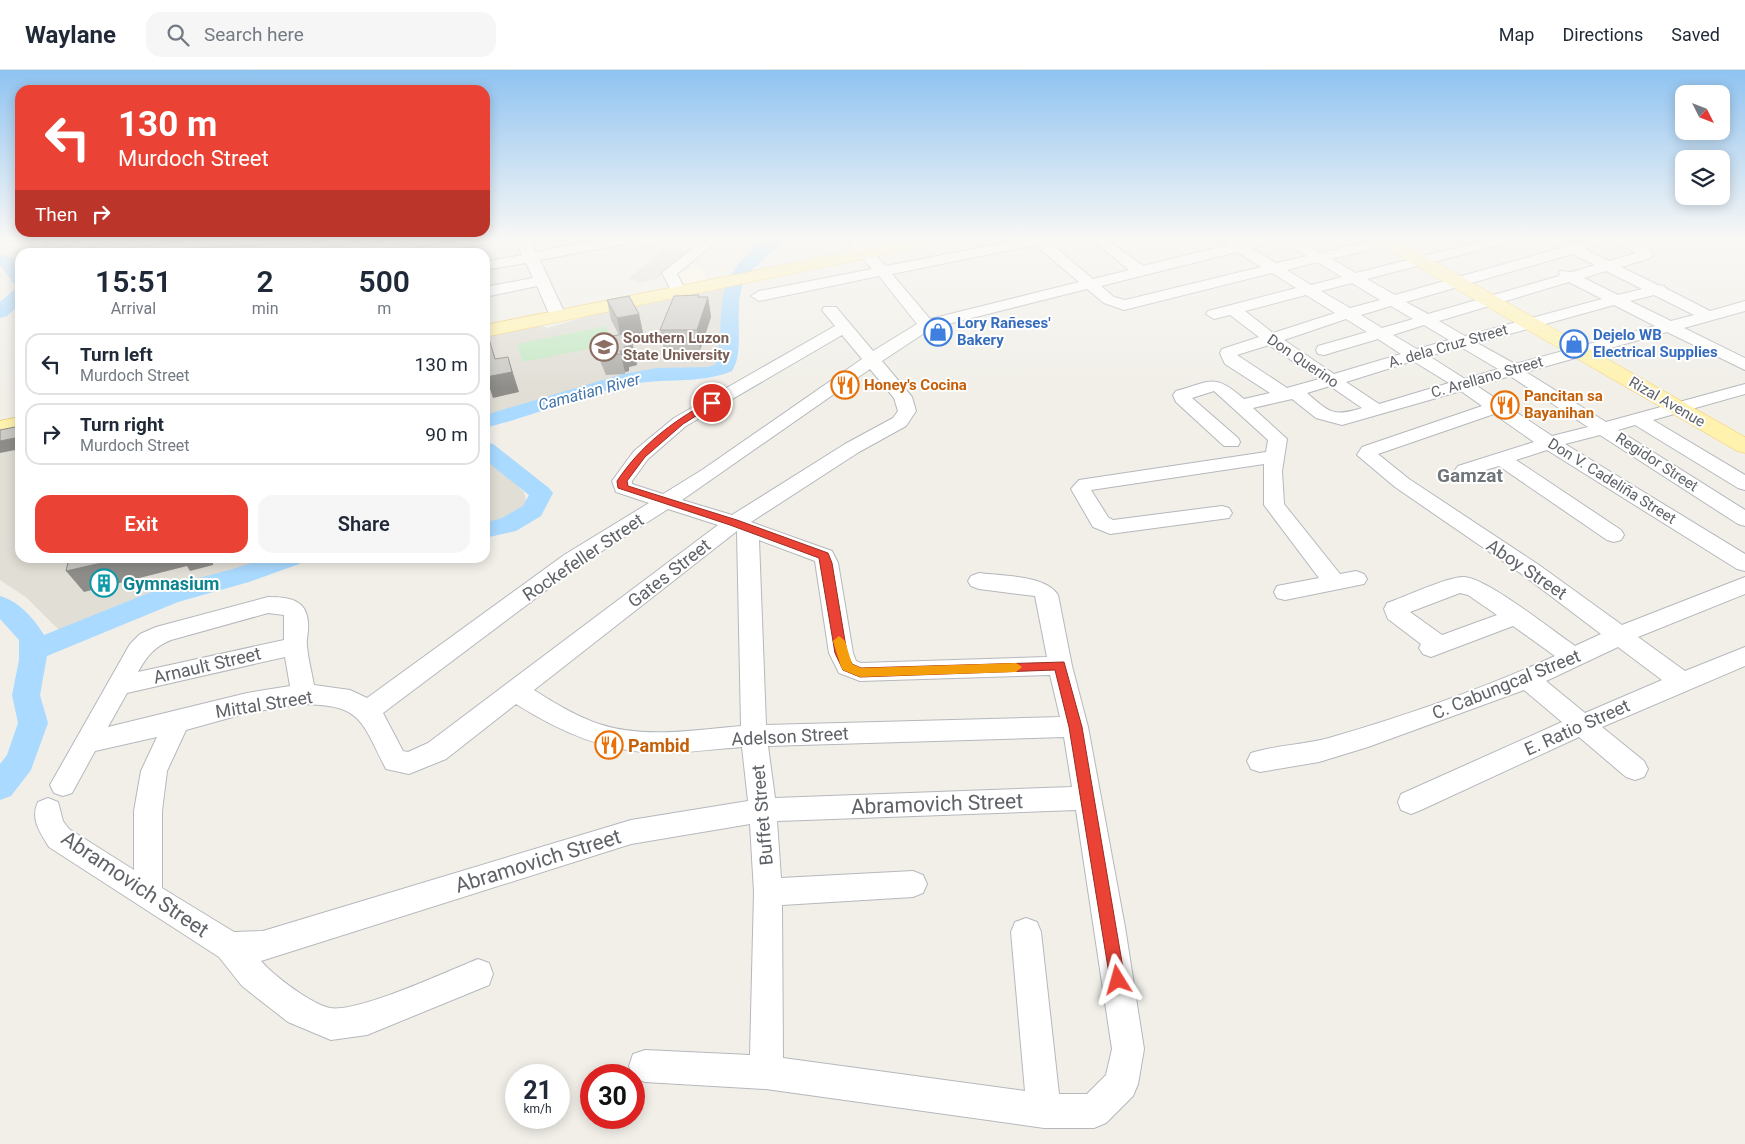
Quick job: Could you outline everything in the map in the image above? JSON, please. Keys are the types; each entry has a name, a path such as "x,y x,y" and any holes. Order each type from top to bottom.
{"main road":[{"path":"490,330 699,288"},
{"name":"Rizal Avenue","path":"1469,288 1745,446"},
{"path":"0,428 15,425"}],"street":[{"path":"490,291 505,288"},
{"path":"544,288 558,316"},
{"path":"676,288 678,292"},
{"path":"759,296 798,288"},
{"path":"896,288 926,326"},
{"name":"Rockefeller Street","path":"368,711 572,560 709,474 906,336 926,326 1075,288"},
{"path":"1096,288 1109,300 1124,305 1195,288"},
{"name":"Don V. Cadeliña Street","path":"1305,288 1462,384 1549,443 1745,564"},
{"path":"1214,314 1320,288"},
{"name":"Regidor Street","path":"1373,288 1512,370 1605,428 1745,520"},
{"path":"1290,394 1231,360 1228,353 1346,314 1442,288"},
{"path":"1324,350 1378,332 1535,288"},
{"path":"1593,288 1745,365"},
{"path":"1659,289 1707,315"},
{"name":"A. dela Cruz Street","path":"1239,406 1290,394 1463,341 1659,289"},
{"name":"C. Arellano Street","path":"1290,394 1332,420 1342,420 1462,384 1745,306"},
{"name":"Gates Street","path":"368,711 395,761 409,763 437,751 741,526 852,448 900,422 907,412 903,397 830,310"},
{"name":"Don Querino","path":"1234,310 1271,339 1375,409"},
{"path":"844,327 680,422 641,455 622,481 623,488 741,526 824,556 827,563 841,653 847,667 860,672 1060,666"},
{"path":"1231,442 1182,398 1182,394 1212,386 1219,387 1278,439 1272,480 1274,505 1345,581 1286,592"},
{"path":"1465,470 1549,443 1745,389"},
{"name":"Aboy Street","path":"1495,407 1369,451 1367,455 1458,522 1531,570 1621,634 1682,682"},
{"path":"1638,419 1745,484"},
{"path":"1222,513 1110,527 1100,522 1081,489 1086,484 1094,482 1276,456"},
{"path":"1502,459 1614,535"},
{"name":"Buffet Street","path":"741,526 754,736 763,810 768,892 766,1072"},
{"path":"645,1066 766,1072 1044,1111 1094,1111 1121,1084 1128,1050 1110,927 1086,798 1076,727 1060,666 1047,595 1042,590 1034,588 979,581"},
{"path":"1514,617 1435,647 1396,613 1397,607 1457,586 1465,585 1476,589 1575,658"},
{"name":"C. Cabungcal Street","path":"1260,761 1318,751 1368,737 1527,679 1575,658 1621,634 1745,586"},
{"path":"63,785 138,650 148,640 164,633 268,605 286,605 295,611 297,623 295,646 304,694"},
{"name":"Arnault Street","path":"120,685 295,646"},
{"name":"E. Ratio Street","path":"1411,802 1583,724 1745,656"},
{"path":"1527,679 1635,769"},
{"name":"Adelson Street","path":"516,691 554,715 624,740 675,744 754,736 1076,727"},
{"name":"Mittal Street","path":"88,742 177,722 224,708 304,694 340,696 368,711"},
{"path":"148,896 148,811 154,771 177,722"},
{"name":"Abramovich Street","path":"48,810 50,825 59,838 148,896 230,946 264,946 631,832 763,810 1086,798"},
{"path":"768,892 913,884"},
{"path":"1026,932 1044,1111"},
{"path":"230,946 253,975 298,1011 331,1024 368,1019 478,974"}],"shaded area":[{"name":"Southern Luzon State University","path":"727,288 720,366 710,371 657,373 623,380 490,419 490,335 541,326 548,328 591,315"},
{"path":"15,432 15,563 257,563 153,596 60,631 27,598 0,580 0,435"},
{"path":"490,459 524,492 528,509 507,522 490,526"}],"green space":[{"path":"606,326 613,344 523,362 517,344"}],"building":[{"path":"699,295 698,297 708,297 697,330 660,330 674,296"},
{"path":"629,296 639,314 617,318 607,300"},
{"path":"628,333 633,345 624,347 625,350 620,351 621,354 601,355 596,343 609,341 608,337"},
{"path":"490,342 495,359 508,357 512,372 490,376"},
{"path":"15,427 15,438 0,441 0,430"},
{"path":"68,563 101,563 66,571"}],"waterway":[{"name":"Camatian River","path":"490,420 623,380 656,374 711,373 725,367 728,348 730,298 732,288"},
{"path":"0,312 15,298"},
{"name":"Camatian River","path":"490,453 541,493 533,511 507,525 490,529"},
{"name":"Camatian River","path":"33,651 104,620 170,595 240,576 276,563"},
{"path":"0,605 12,614 32,638 33,651"},
{"path":"0,787 20,761 33,723 26,695 33,660 33,651"}],"slow traffic":[{"path":"839,641 841,653 847,667 860,672 1016,667"}],"place":[{"name":"Lory Rañeses' Bakery","path":"938,332"},
{"name":"Dejelo WB Electrical Supplies","path":"1574,344"},
{"name":"Southern Luzon State University","path":"604,347"},
{"name":"Honey's Cocina","path":"845,385"},
{"name":"Pancitan sa Bayanihan","path":"1505,405"},
{"name":"Gymnasium","path":"104,583"},
{"name":"Pambid","path":"609,745"}],"district":[{"name":"Gamzat","path":"1470,475"}],"route":[{"path":"712,403 680,422 641,455 622,481 623,488 734,522 748,529 824,556 827,563 841,653 847,667 860,672 1060,666 1076,727 1086,798 1118,980"}]}
